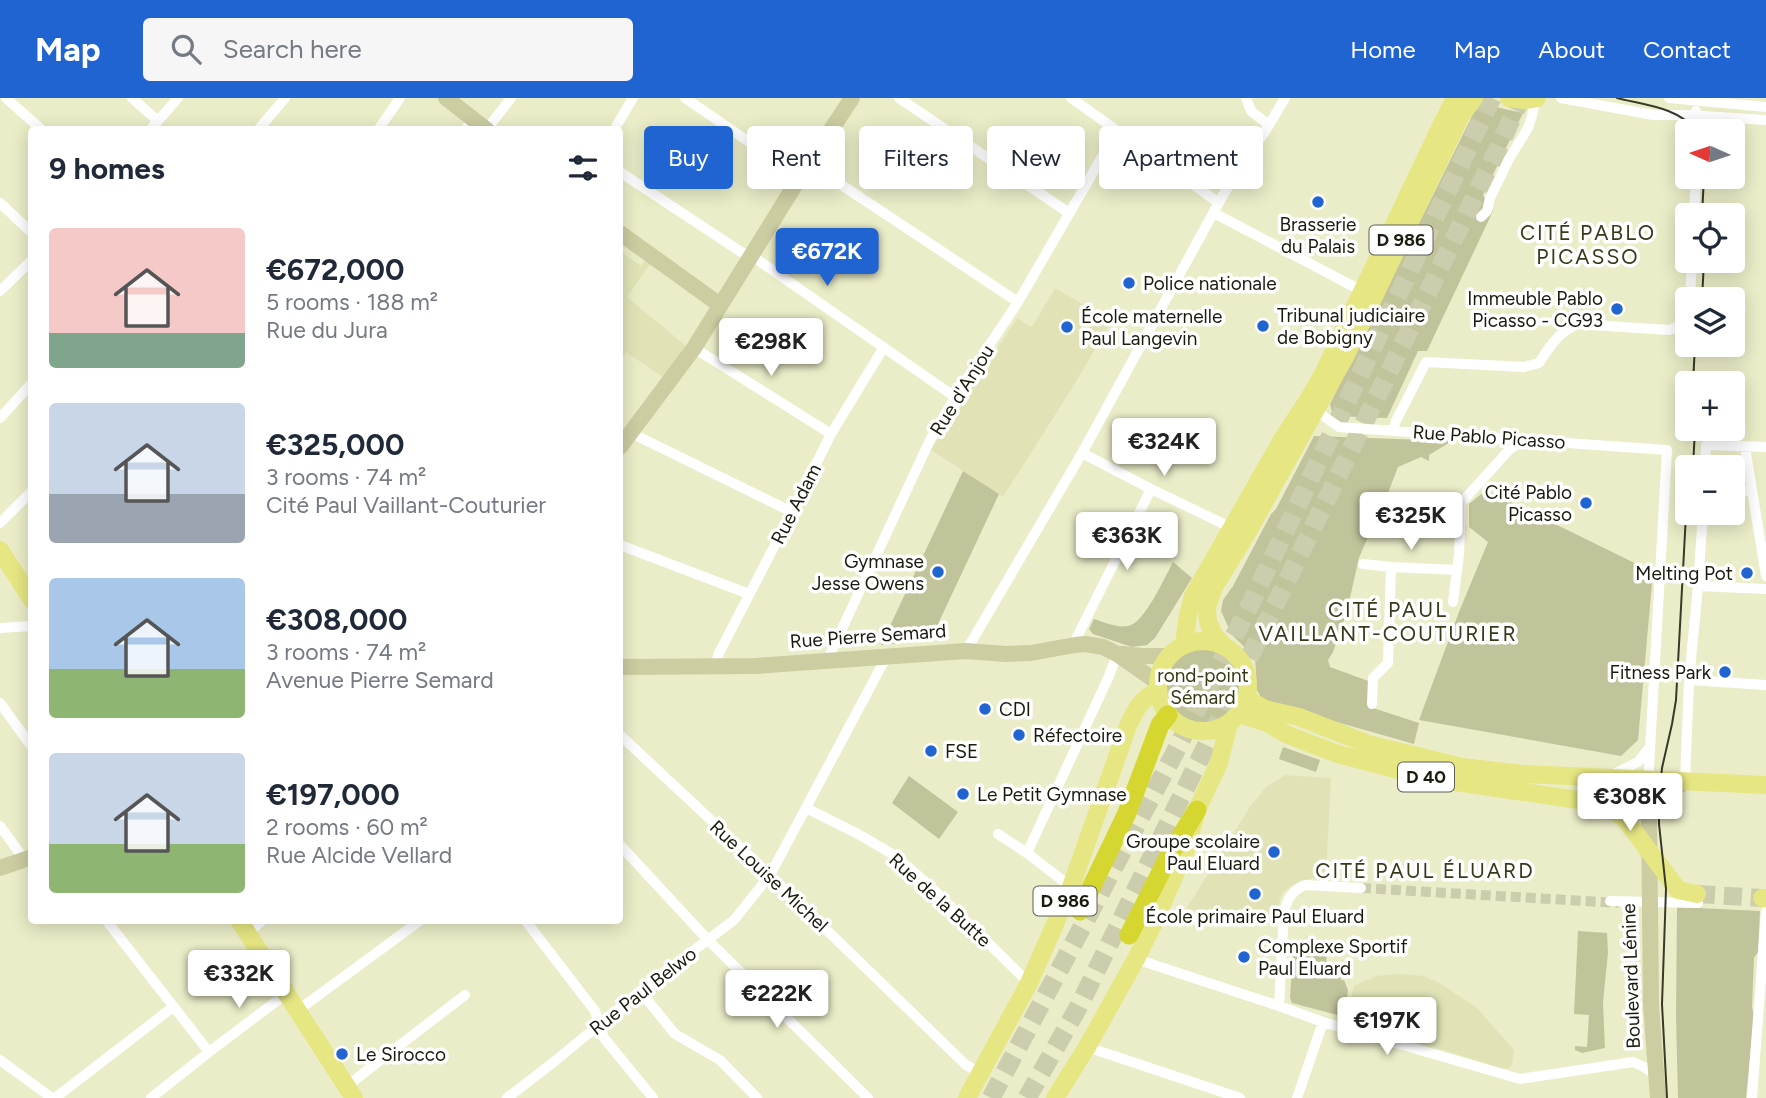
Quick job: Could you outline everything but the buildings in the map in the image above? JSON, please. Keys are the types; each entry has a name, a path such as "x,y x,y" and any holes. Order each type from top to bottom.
{"highway":[{"path":"1080,911 1127,813 1160,725 1168,715"},
{"path":"1129,936 1170,854 1197,810"}],"main road":[{"name":"D 986","path":"1185,644 1193,596 1322,374 1443,121 1458,98"},
{"name":"D 986","path":"1223,645 1208,622 1207,607 1214,587 1331,384 1460,117 1474,98"},
{"path":"1509,98 1536,98"},
{"path":"0,550 28,589"},
{"path":"1055,1098 1087,1047 1155,921 1186,849 1197,810 1219,763 1248,685 1241,661 1223,645 1203,640 1185,644 1168,656 1161,667 1158,686 1161,704 1178,724 1203,731 1217,729 1238,711"},
{"name":"D 986","path":"967,1098 1029,983 1071,887 1128,726 1146,696 1158,686"},
{"name":"D 40","path":"1238,711 1265,709 1299,717 1368,744 1450,765 1496,772 1766,785"},
{"name":"D 40","path":"1238,711 1320,748 1406,772 1435,779 1599,803 1619,814 1648,852"},
{"path":"1648,852 1678,890 1697,899"},
{"path":"243,927 351,1092"}],"street":[{"path":"6,98 38,126"},
{"path":"132,98 154,125 178,98"},
{"path":"261,126 285,98"},
{"path":"381,126 400,98"},
{"path":"446,98 470,124"},
{"path":"489,126 511,98"},
{"path":"616,126 634,98"},
{"path":"685,98 747,135"},
{"path":"834,126 852,98"},
{"path":"899,98 1069,213"},
{"path":"1071,98 1110,126"},
{"path":"1246,98 1251,111 1269,124"},
{"path":"966,650 1082,453 1216,208 1285,98"},
{"path":"1481,216 1487,211 1508,159 1528,128 1536,98"},
{"path":"1561,98 1653,115 1766,120"},
{"path":"1669,98 1766,107"},
{"path":"1690,99 1698,119"},
{"name":"Rue d'Anjou","path":"827,661 930,440 1018,302 1099,162"},
{"path":"623,174 741,252 752,256 955,397"},
{"path":"623,443 694,348 793,189"},
{"path":"836,189 1018,302"},
{"path":"1192,189 1216,208 1362,291"},
{"path":"0,203 28,229"},
{"path":"623,235 720,305"},
{"path":"0,291 28,264"},
{"path":"1393,430 1426,362 1524,367 1539,363 1553,341 1566,329 1577,324 1675,328"},
{"name":"Rue Adam","path":"716,666 718,655 831,434 884,347"},
{"path":"694,348 831,434"},
{"path":"1315,410 1312,405 1322,374"},
{"path":"0,418 28,387"},
{"name":"Rue Pablo Picasso","path":"1315,410 1339,427 1667,450 1651,746"},
{"path":"631,433 792,512"},
{"path":"1453,602 1461,503 1509,450 1521,441"},
{"path":"1706,455 1706,445 1766,447"},
{"path":"1745,447 1766,576"},
{"path":"1082,453 1233,528"},
{"path":"1075,645 1151,489"},
{"path":"1745,491 1751,491"},
{"path":"0,523 28,495"},
{"path":"1649,815 1666,795 1685,781 1689,680 1702,525"},
{"path":"623,546 749,594"},
{"path":"1363,564 1457,570"},
{"path":"1372,704 1373,678 1388,663 1391,567"},
{"path":"1698,586 1766,589"},
{"path":"0,628 28,626"},
{"name":"Rue Pierre Semard","path":"623,667 755,666 966,650 1006,654 1031,653 1085,644 1118,653 1168,656"},
{"path":"1027,853 1118,653"},
{"name":"Rue Pierre Semard","path":"1118,653 1158,686"},
{"name":"Rue Paul Belwo","path":"507,1098 640,991 734,920 769,875 889,656"},
{"path":"1689,680 1766,685"},
{"path":"0,703 28,742"},
{"name":"Rue Louise Michel","path":"623,738 966,1065 981,1073"},
{"path":"1605,778 1638,762 1651,746"},
{"path":"1649,815 1651,746"},
{"name":"Rue de la Butte","path":"806,808 894,855 1029,983"},
{"name":"Boulevard Lénine","path":"1649,815 1651,1005 1658,1098"},
{"path":"0,826 28,858 0,868"},
{"path":"998,834 1071,887"},
{"path":"623,848 708,940 868,1098"},
{"path":"1279,1006 1284,911 1289,896 1305,885 1361,888"},
{"path":"1649,900 1658,890 1678,890"},
{"path":"1610,901 1697,899"},
{"path":"1752,1098 1761,1047 1765,903"},
{"path":"109,924 209,1052"},
{"path":"298,1011 416,924"},
{"path":"528,924 595,1012 604,1038 653,1098"},
{"path":"1136,959 1322,1022 1520,1079 1633,1062 1656,1075"},
{"path":"640,991 675,1034 720,1060 757,1098"},
{"path":"151,1098 286,994"},
{"path":"351,1092 465,995"},
{"path":"0,1060 54,1098 173,1007"},
{"path":"1297,1098 1322,1022"},
{"path":"1087,1047 1240,1098"}],"shaded area":[{"path":"623,253 641,266 646,259 651,263 627,297 686,346 664,378 626,352 623,356"},
{"path":"1055,288 1112,321 1003,497 931,450 1017,318 1032,327"},
{"name":"Groupe scolaire Paul Eluard","path":"1285,775 1331,778 1326,876 1299,881 1284,891 1276,924 1202,920 1203,911 1186,909 1250,807 1266,787"},
{"path":"1376,976 1424,976 1476,1007 1514,1050 1512,1065 1504,1069 1350,1021 1354,986"}],"green space":[{"path":"1491,106 1523,113 1483,195 1493,211 1427,351 1418,351 1387,418 1333,416 1330,404 1475,110"},
{"path":"1314,436 1452,441 1429,455 1429,461 1421,457 1398,467 1359,558 1346,615 1328,660 1330,667 1371,682 1370,707 1419,723 1414,744 1263,701 1257,690 1255,657 1232,635 1221,611 1223,600 1276,509"},
{"name":"Gymnase Jesse Owens","path":"963,471 999,494 930,641 881,645"},
{"path":"1486,490 1653,572 1638,740 1621,756 1419,720 1488,542 1469,527 1469,504"},
{"path":"1173,562 1192,578 1155,638 1147,645 1132,647 1093,634 1089,629 1094,619 1128,626 1141,617 1154,599"},
{"name":"rond-point Sémard","path":"1202,648 1217,651 1229,659 1237,671 1240,686 1237,701 1229,713 1217,721 1202,724 1187,721 1175,713 1167,701 1164,686 1167,671 1175,659 1187,651"},
{"path":"1283,747 1320,760 1316,772 1279,759"},
{"path":"909,776 958,812 939,839 892,803"},
{"path":"1677,907 1760,911 1758,952 1754,958 1754,1016 1746,1098 1678,1098"},
{"path":"1578,931 1607,933 1608,953 1603,1002 1605,1048 1582,1053 1575,1050 1575,1046 1587,1047 1589,1015 1574,1014"},
{"path":"1293,951 1327,952 1326,968 1338,969 1348,990 1345,1017 1292,1003"}],"tunnel":[{"path":"991,1098 1170,762 1249,607 1492,98"},
{"path":"1027,1098 1079,1006 1521,98"},
{"path":"1361,888 1619,903"},
{"path":"1697,894 1762,898"}],"tram line":[{"path":"1617,98 1649,105 1683,119"},
{"path":"1703,189 1703,203"},
{"path":"1703,273 1703,287"},
{"path":"1694,357 1694,371"},
{"path":"1694,441 1694,455"},
{"path":"1667,1098 1662,1004 1666,889 1659,798 1662,768 1676,700 1685,525"}],"place":[{"name":"Brasserie du Palais","path":"1318,202"},
{"name":"Police nationale","path":"1129,283"},
{"name":"Immeuble Pablo Picasso - CG93","path":"1617,309"},
{"name":"Tribunal judiciaire de Bobigny","path":"1263,326"},
{"name":"École maternelle Paul Langevin","path":"1067,327"},
{"name":"Cité Pablo Picasso","path":"1586,503"},
{"name":"Gymnase Jesse Owens","path":"938,572"},
{"name":"Melting Pot","path":"1747,573"},
{"name":"Fitness Park","path":"1725,672"},
{"name":"CDI","path":"985,709"},
{"name":"Réfectoire","path":"1019,735"},
{"name":"FSE","path":"931,751"},
{"name":"Le Petit Gymnase","path":"963,794"},
{"name":"Groupe scolaire Paul Eluard","path":"1274,852"},
{"name":"École primaire Paul Eluard","path":"1255,894"},
{"name":"Complexe Sportif Paul Eluard","path":"1244,957"},
{"name":"Le Sirocco","path":"342,1054"}],"district":[{"name":"CITÉ PABLO PICASSO","path":"1588,244"},
{"name":"CITÉ PAUL VAILLANT-COUTURIER","path":"1388,621"},
{"name":"CITÉ PAUL ÉLUARD","path":"1425,870"}]}
